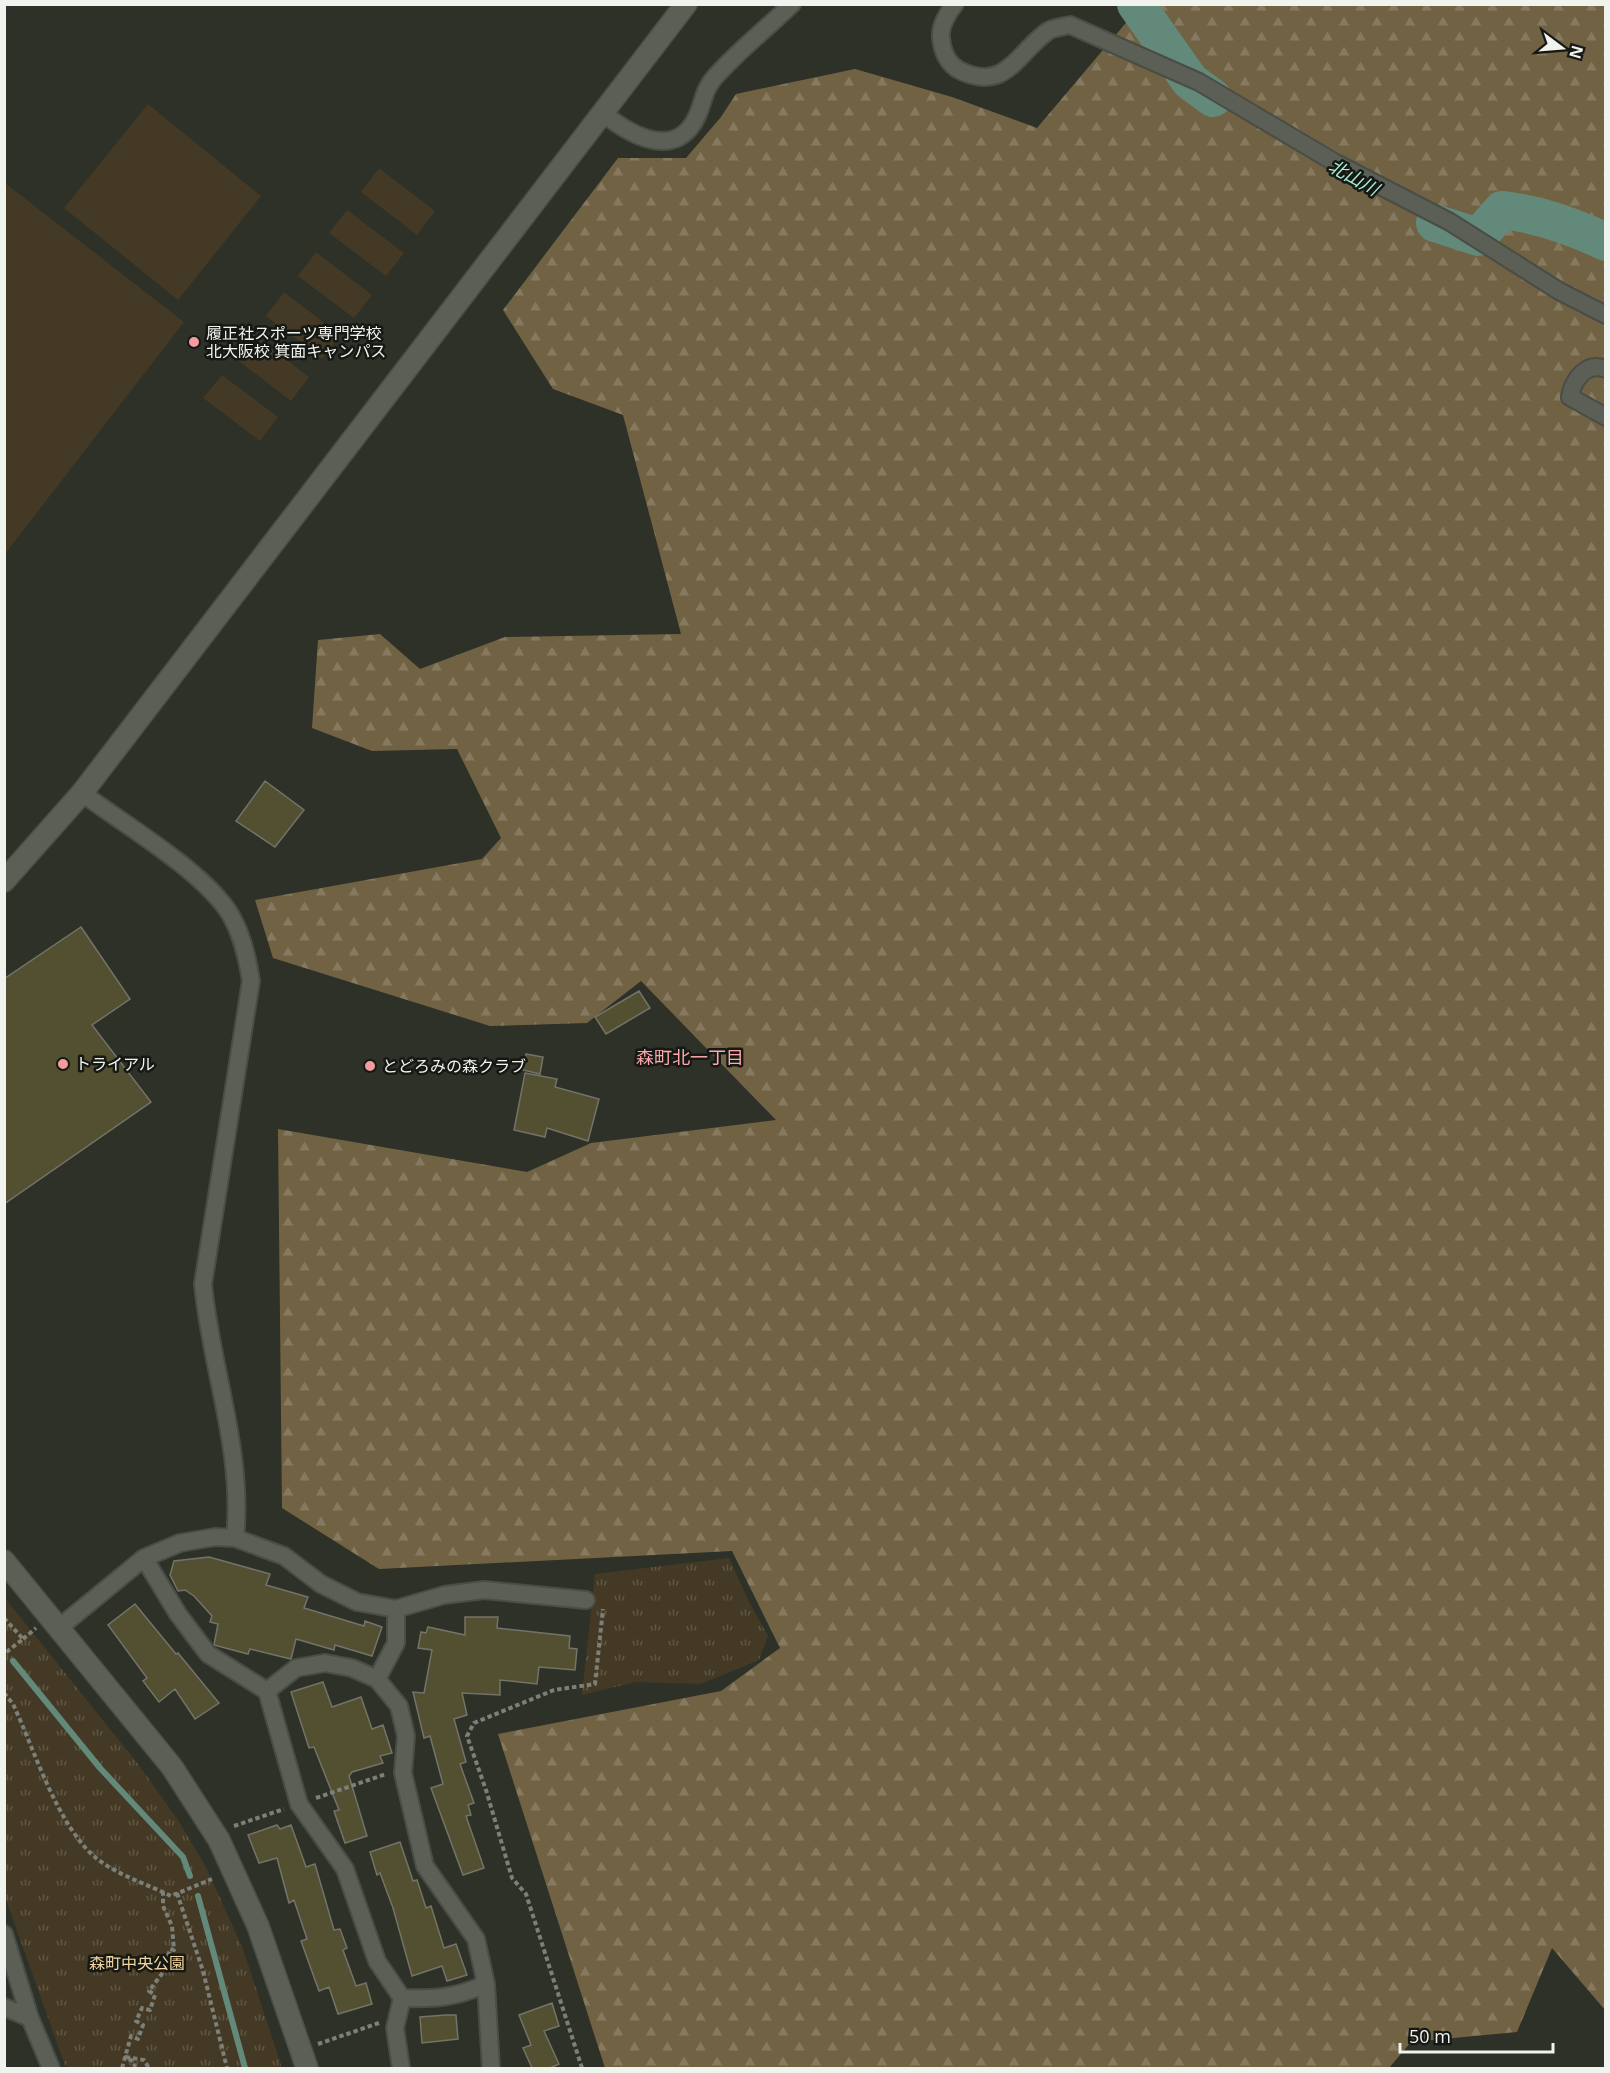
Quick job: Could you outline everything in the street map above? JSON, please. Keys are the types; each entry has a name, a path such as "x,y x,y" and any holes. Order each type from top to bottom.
{"street":[{"path":"4,881 82,793 686,4"},
{"path":"603,113 624,130 647,140 670,141 688,131 699,114 704,93 715,77 792,4"},
{"path":"955,4 948,12 940,35 944,54 956,69 973,76 995,76 1013,66 1050,29 1070,25 1199,82 1334,162 1450,222 1558,291 1605,315"},
{"path":"1605,369 1599,367 1587,369 1572,385 1570,397 1605,417"},
{"path":"82,793 202,881 227,909 244,945 252,981 203,1284 206,1323 236,1473 238,1509 236,1538"},
{"path":"60,1627 144,1558 180,1543 215,1537 236,1538 284,1556 321,1584 357,1602 396,1609 444,1595 484,1590 586,1600"},
{"path":"144,1558 178,1614 208,1654 267,1690 299,1804 345,1869 377,1961 402,1998 394,2028 401,2068"},
{"path":"4,1561 172,1767 219,1840 258,1926 307,2068"},
{"path":"377,1679 396,1643 396,1609"},
{"path":"267,1690 296,1668 325,1663 352,1668 377,1679 399,1706 406,1736 403,1773 425,1866 476,1939 486,1984 491,2068"},
{"path":"4,1934 30,2018 51,2068"},
{"path":"402,1998 436,1999 461,1995 486,1984"},
{"path":"4,2007 30,2018"}],"path":[{"path":"582,2068 526,1894 512,1878 467,1736 474,1723 544,1694 554,1690 595,1684 604,1601 586,1600"},
{"path":"4,1618 23,1639"},
{"path":"4,1654 37,1627"},
{"path":"4,1693 13,1704 62,1813 79,1839 96,1858 171,1896 212,1879"},
{"path":"122,2068 131,2036 138,2039 143,2025 136,2021 142,2008 150,2010 155,1995 149,1991 164,1971 170,1949 174,1950 172,1926 163,1906 163,1892"},
{"path":"177,1893 203,1971 227,2068"},
{"path":"315,2045 397,2018"},
{"path":"126,2056 134,2062 135,2068"},
{"path":"126,2056 144,2060 149,2068"}],"green space":[{"path":"1141,5 1605,5 1605,2010 1552,1948 1517,2032 1411,2042 1389,2068 605,2068 498,1734 721,1691 780,1648 732,1551 379,1569 282,1508 278,1129 527,1172 591,1143 776,1120 641,981 587,1023 490,1026 273,958 255,900 482,859 501,838 457,749 372,751 312,728 318,640 380,634 420,669 505,637 681,634 623,415 553,389 503,310 618,158 686,158 721,117 736,94 855,69 952,97 1037,128"},
{"path":"148,104 261,196 178,300 64,208"},
{"path":"379,168 435,211 417,235 361,192"},
{"path":"5,183 184,322 4,554"},
{"path":"347,210 404,253 386,276 329,233"},
{"path":"316,252 372,295 354,318 298,276"},
{"path":"284,292 340,335 322,359 266,316"},
{"path":"253,334 309,377 291,401 235,358"},
{"path":"222,375 278,417 260,441 203,398"},
{"path":"729,1558 768,1636 759,1660 701,1684 636,1682 582,1695 595,1574"},
{"name":"森町中央公園","path":"4,1597 138,1764 178,1820 206,1867 243,1949 282,2068 66,2068 5,1897"}],"building":[{"path":"265,781 304,810 275,847 236,821"},
{"name":"トライアル","path":"81,927 130,999 92,1025 151,1102 4,1204 4,979"},
{"path":"639,991 650,1008 606,1034 595,1017"},
{"path":"526,1054 543,1057 540,1074 523,1070"},
{"path":"525,1073 557,1079 555,1087 599,1099 588,1141 547,1128 545,1137 514,1130"},
{"path":"209,1557 270,1574 266,1585 308,1597 304,1608 364,1626 365,1621 382,1627 372,1656 335,1645 334,1650 296,1639 291,1659 250,1649 248,1654 214,1645 218,1624 210,1622 212,1616 194,1596 185,1590 178,1591 170,1575 174,1561"},
{"path":"135,1604 219,1703 195,1719 175,1689 159,1702 143,1681 147,1678 108,1625"},
{"path":"465,1617 498,1617 497,1628 570,1636 569,1648 577,1649 575,1670 539,1667 537,1684 500,1680 500,1695 462,1693 467,1715 454,1719 466,1762 460,1764 474,1803 468,1805 471,1815 466,1816 484,1868 463,1875 431,1788 443,1784 430,1736 424,1738 413,1692 424,1693 432,1650 418,1648 421,1632 426,1633 428,1627 465,1635"},
{"path":"323,1682 332,1707 361,1697 372,1729 383,1725 392,1753 380,1756 383,1763 352,1772 349,1776 367,1836 345,1843 334,1811 339,1810 314,1747 309,1748 291,1692"},
{"path":"277,1825 280,1829 291,1825 306,1867 315,1864 334,1930 340,1929 347,1948 343,1950 356,1986 366,1983 372,2004 338,2014 329,1987 319,1991 301,1941 307,1939 294,1900 289,1903 277,1858 259,1863 248,1835"},
{"path":"400,1842 413,1881 417,1880 426,1908 431,1906 444,1948 456,1944 467,1975 447,1981 442,1966 412,1976 393,1908 380,1873 377,1875 370,1852"},
{"path":"552,2003 559,2026 544,2031 559,2064 550,2068 532,2068 523,2048 531,2045 519,2015"},
{"path":"456,2015 458,2039 422,2043 420,2017"}],"waterway":[{"name":"北山川","path":"1136,4 1190,81 1213,98"},
{"name":"北山川","path":"1435,223 1478,237 1502,210 1529,214 1606,242"},
{"path":"13,1661 100,1768 183,1857 190,1876"},
{"path":"198,1896 245,2068"}],"place":[{"name":"履正社スポーツ専門学校 北大阪校 箕面キャンパス","path":"194,342"},
{"name":"トライアル","path":"63,1064"},
{"name":"とどろみの森クラブ","path":"370,1066"}],"district":[{"name":"森町北一丁目","path":"690,1057"}]}
